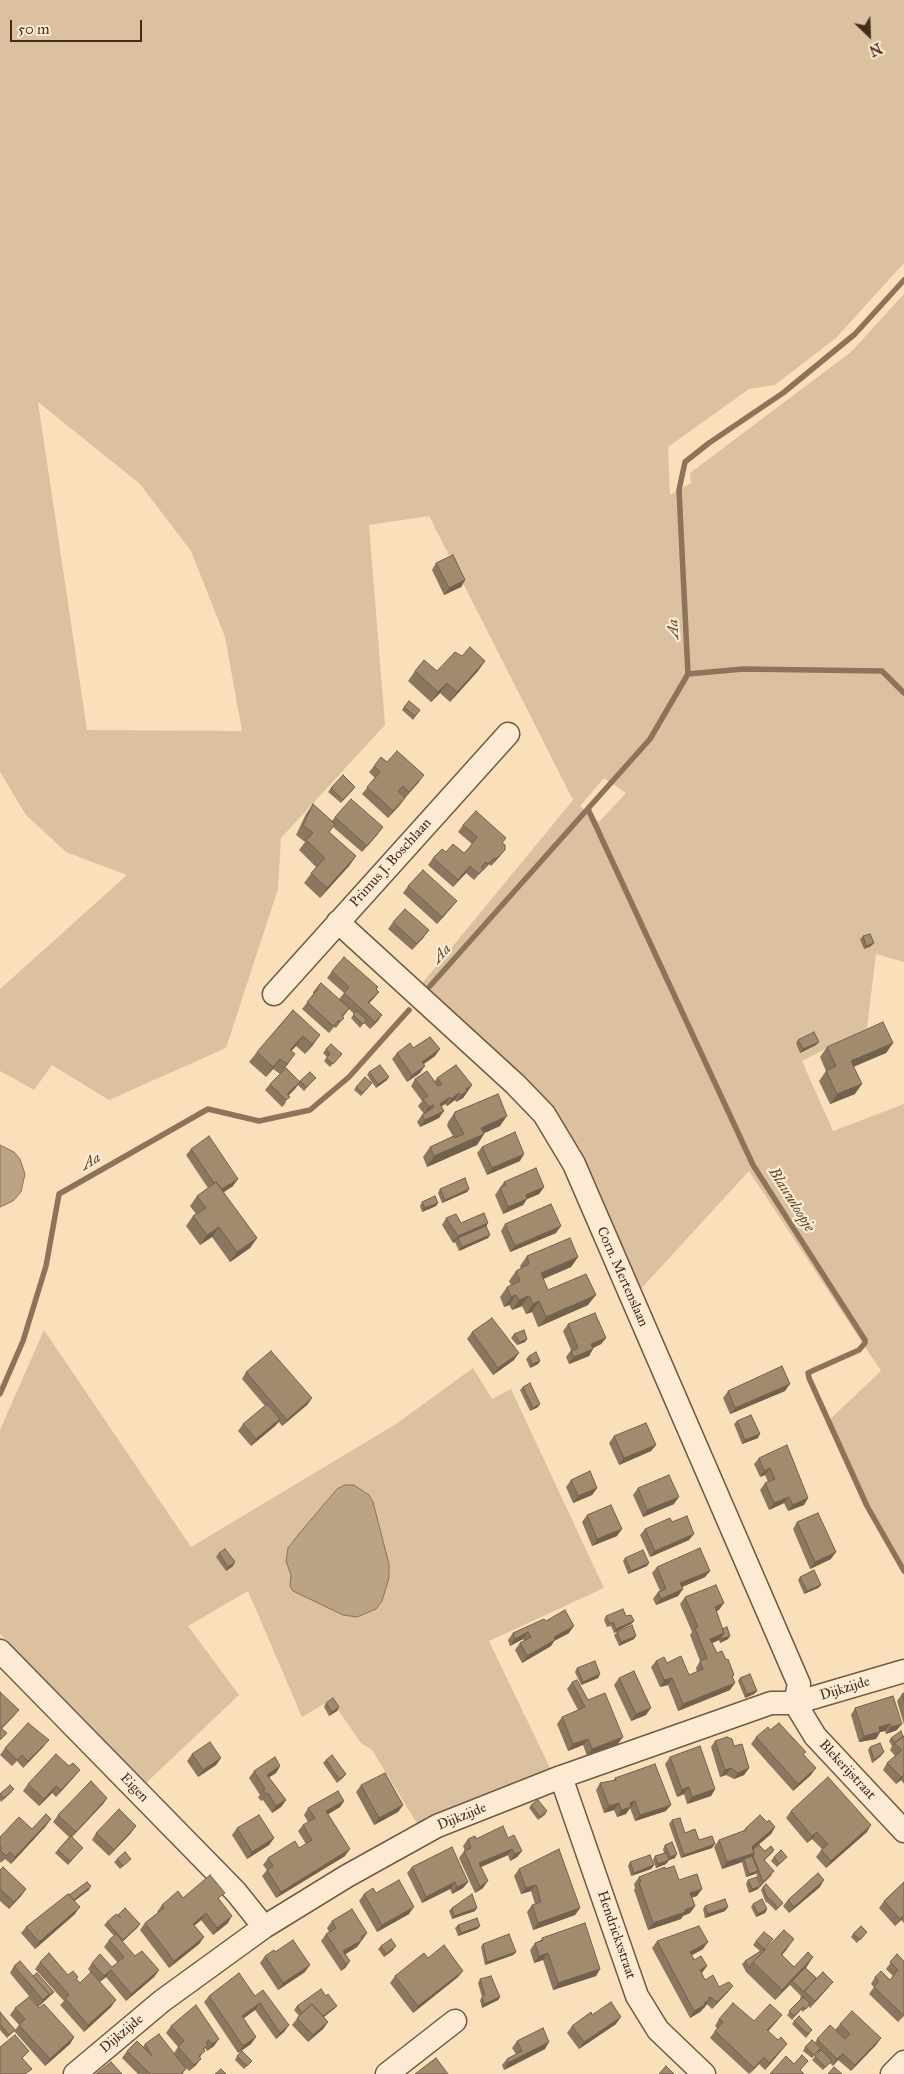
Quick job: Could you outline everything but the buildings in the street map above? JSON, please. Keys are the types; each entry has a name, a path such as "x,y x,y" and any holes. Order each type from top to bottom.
{"street":[{"name":"Primus J. Boschlaan","path":"274,994 508,734"},
{"name":"Corn. Mertenslaan","path":"338,922 515,1084 544,1114 574,1164 799,1684 795,1703"},
{"name":"Eigen","path":"0,1651 236,1892 264,1928"},
{"name":"Dijkzijde","path":"74,2074 162,2001 264,1928 347,1876 437,1826 561,1777 771,1703 795,1703 904,1671"},
{"name":"Blekerijstraat","path":"795,1703 815,1736 904,1831"},
{"name":"Hendrickxstraat","path":"561,1777 637,1996 658,2030 704,2074"},
{"path":"387,2074 455,2021"},
{"path":"892,2074 904,2062"}],"shaded area":[{"path":"0,0 904,0 904,263 836,338 775,385 749,389 668,447 670,495 691,483 690,473 851,352 904,294 904,962 876,954 867,1028 802,1061 833,1131 904,1104 904,1574 826,1423 881,1371 749,1171 639,1291 582,1161 420,986 573,800 429,516 369,525 385,725 281,838 278,889 226,1048 109,1100 52,1065 34,1090 0,1071 0,989 127,875 66,852 26,815 0,772","holes":["38,402 140,484 191,551 225,637 242,731 87,730","604,778 626,793 599,822 580,806"]},
{"path":"0,1145 14,1152 20,1159 25,1174 21,1192 13,1201 0,1207"},
{"path":"44,1330 191,1547 396,1424 473,1368 492,1399 511,1389 604,1588 489,1641 551,1770 418,1825 372,1750 361,1743 331,1700 302,1717 248,1591 188,1626 239,1695 145,1784 0,1634 0,1430"},
{"path":"345,1485 354,1485 369,1495 373,1502 389,1564 389,1578 382,1601 376,1609 357,1617 343,1615 293,1591 290,1586 291,1575 286,1561 288,1548 298,1535 337,1489"}],"waterway":[{"name":"Aa","path":"430,986 650,739 688,674 679,490 685,462 709,443 783,393 855,334 904,280"},
{"path":"688,674 743,669 882,671 904,693"},
{"name":"Blauwloopje","path":"588,809 753,1165 865,1340 865,1343 859,1350 808,1373 867,1506 904,1571"},
{"name":"Aa","path":"0,1394 23,1341 46,1266 59,1194 208,1109 259,1121 310,1110 349,1077 409,1010"}]}
